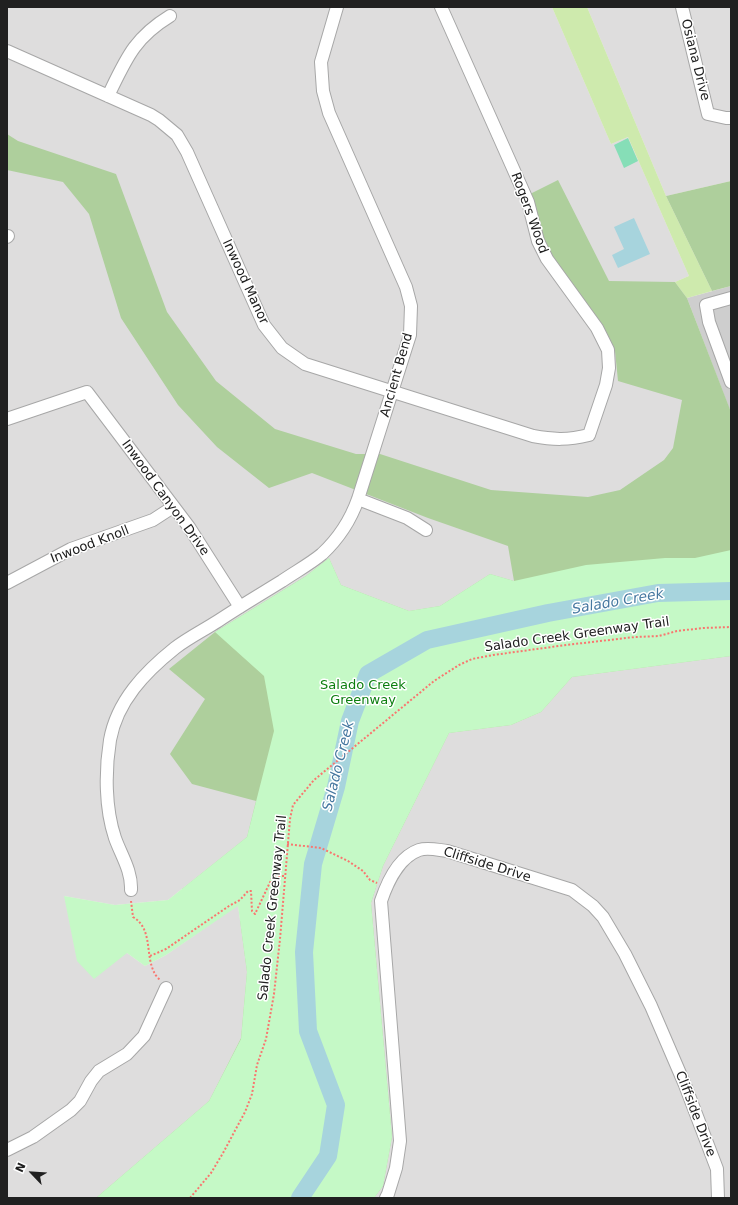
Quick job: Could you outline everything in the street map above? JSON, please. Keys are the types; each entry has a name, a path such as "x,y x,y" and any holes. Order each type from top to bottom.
{"street":[{"name":"Ancient Bend","path":"132,890 132,880 116,839 109,809 107,780 108,750 110,738 118,714 130,693 146,674 175,648 322,554 340,533 349,519 358,499 410,335 411,306 406,287 328,113 323,91 321,62 337,7"},
{"name":"Rogers Wood","path":"441,7 528,202 538,241 547,259 597,328 608,350 609,368 606,385 589,436"},
{"name":"Osiana Drive","path":"682,7 708,114 731,118"},
{"path":"108,96 132,48 147,32 170,16"},
{"name":"Inwood Manor","path":"7,51 151,116 177,135 187,152 264,325 276,341 290,354 305,364 533,436 552,440 589,436"},
{"path":"731,298 706,305 710,322 731,382"},
{"name":"Inwood Canyon Drive","path":"7,419 87,392 173,506 202,547 240,607"},
{"path":"358,499 407,518 426,530"},
{"name":"Inwood Knoll","path":"7,583 71,550 153,520 173,506"},
{"name":"Cliffside Drive","path":"386,1198 396,1168 400,1140 381,901 386,886 405,859 419,850 430,849 447,851 572,890 593,906 603,917 625,954 651,1006 685,1085 717,1169 718,1198"},
{"path":"7,1150 33,1137 71,1110 80,1101 91,1081 99,1071 127,1054 144,1036 166,988"}],"path":[{"name":"Salado Creek Greenway Trail","path":"190,1198 211,1173 223,1153 245,1112 252,1094 257,1065 266,1039 274,994 280,939 288,826 293,805 314,780 434,681 459,665 472,659 493,654 566,645 635,637 659,636 677,631 731,627"},
{"path":"287,844 321,848 348,861 363,872 370,880 386,886"},
{"path":"150,956 166,949 240,900 248,891 251,891 252,912 255,914 272,878 275,876 285,876"},
{"path":"132,890 133,917 140,922 144,929 154,972 166,988"}],"shaded area":[{"path":"7,7 552,7 611,144 628,137 689,276 675,282 731,417 514,581 490,574 440,606 409,611 341,585 329,558 306,576 274,731 247,837 168,900 115,905 64,896 127,953 145,966 166,955 238,905 247,972 241,1038 209,1101 96,1198 7,1198"},
{"path":"587,7 731,7 731,181 666,196"},
{"path":"731,286 731,413 687,298"},
{"path":"731,656 731,1198 374,1198 383,1186 392,1137 371,903 383,866 449,733 511,725 541,712 572,677"}],"green space":[{"path":"552,7 587,7 666,196 712,291 687,298 675,282 689,276 628,137 611,144"},
{"name":"Salado Creek Greenway","path":"7,134 18,141 116,174 167,312 216,381 275,429 356,454 380,454 491,490 588,497 620,490 664,460 673,448 682,400 618,381 615,351 600,325 547,251 530,194 558,180 609,281 675,282 687,298 731,412 731,656 572,677 541,712 511,725 449,733 383,866 371,903 392,1137 383,1186 374,1198 96,1198 209,1101 241,1038 247,972 240,920 269,905 182,889 247,837 256,801 192,784 170,754 205,699 169,669 215,632 306,576 329,558 341,585 409,611 440,606 490,574 514,581 508,546 428,518 312,473 269,488 217,447 178,405 121,318 89,214 63,182 7,170"},
{"path":"628,138 638,161 624,168 614,145"},
{"path":"731,181 731,286 712,291 666,196"},
{"name":"Salado Creek Greenway","path":"731,550 731,656 572,677 541,712 511,725 449,733 383,866 371,903 392,1137 383,1186 374,1198 96,1198 209,1101 241,1039 247,972 238,906 166,955 145,966 127,953 94,979 77,961 64,896 115,905 168,900 247,837 274,731 264,676 215,632 306,576 329,558 341,585 409,611 440,606 490,574 514,581 586,565 665,558 695,558"}],"water":[{"path":"634,218 650,254 618,268 612,255 624,249 614,227"}],"waterway":[{"name":"Salado Creek","path":"300,1198 328,1156 336,1105 308,1031 304,952 313,864 336,787 350,721 368,674 427,640 548,613 658,593 731,591"}]}
